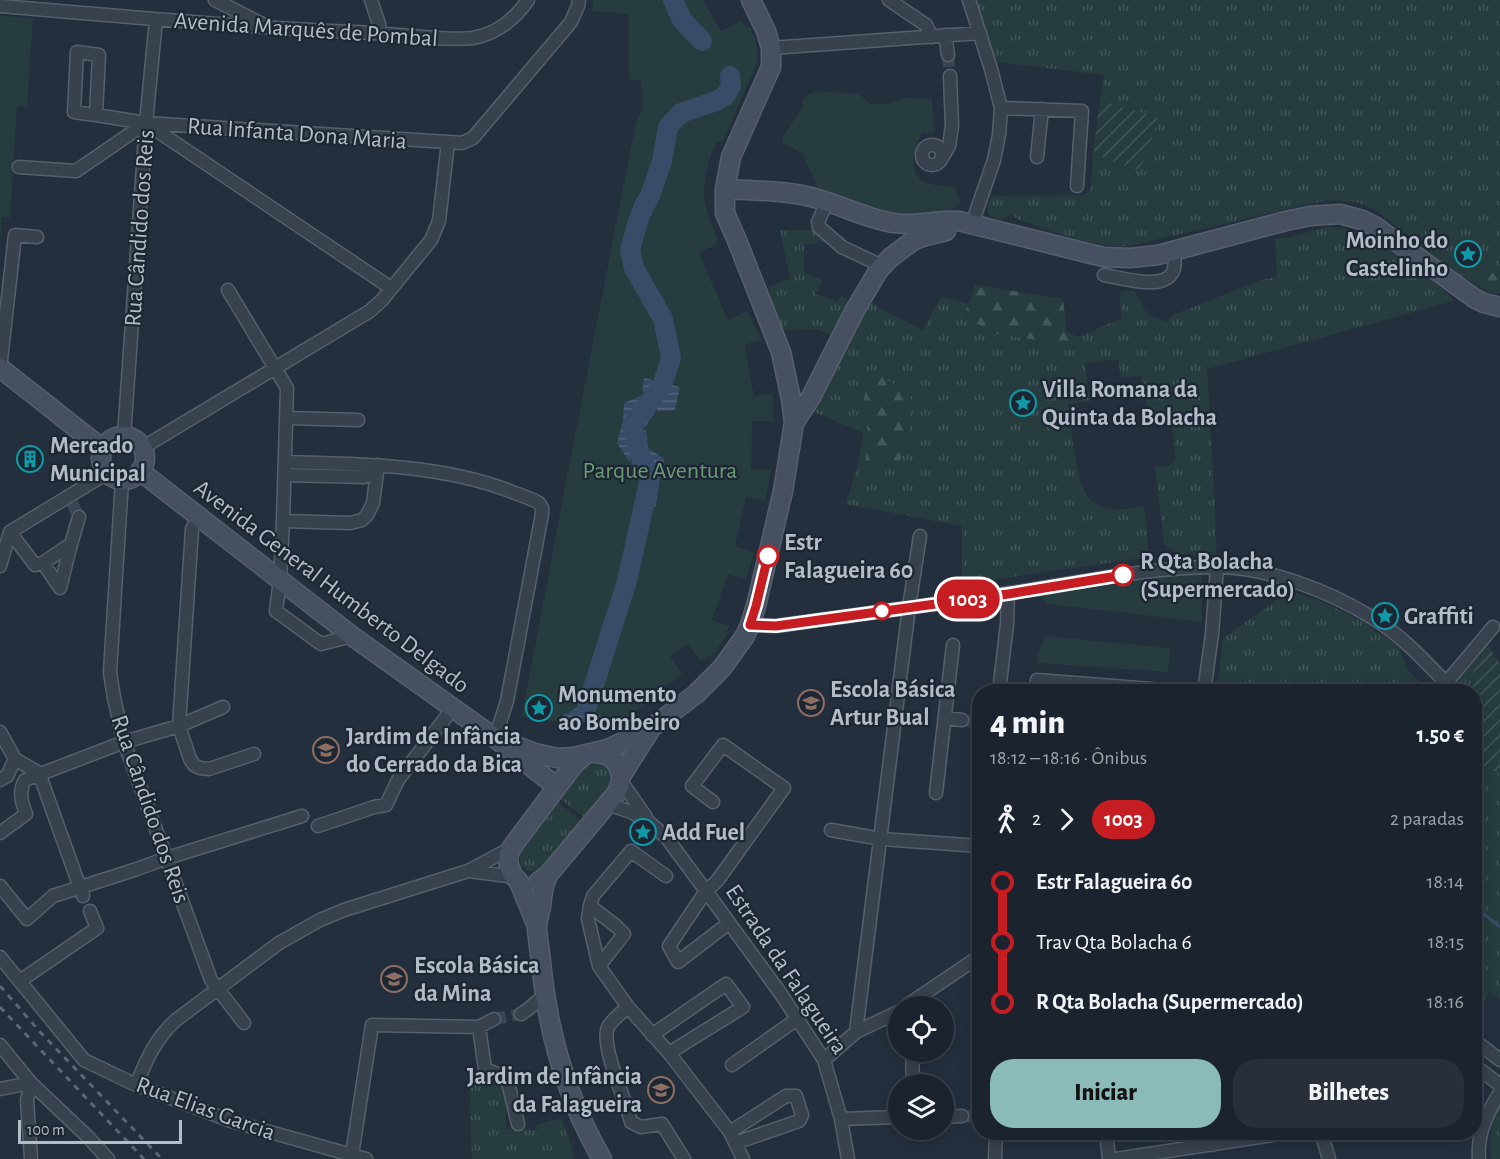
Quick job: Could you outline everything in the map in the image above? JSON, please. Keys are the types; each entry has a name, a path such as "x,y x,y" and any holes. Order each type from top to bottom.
{"street":[{"path":"215,0 271,28"},
{"path":"371,0 379,24 379,33"},
{"name":"Avenida Marquês de Pombal","path":"0,6 156,20 456,39 474,38 498,29 516,15 528,0"},
{"path":"602,1159 574,1102 561,1065 550,1025 537,928 521,886 510,871 508,861 512,848 574,763 589,754 608,749 650,729 710,681 739,645 750,625 759,595 783,491 794,423 788,381 780,352 725,213 725,189 731,158 771,67 771,48 766,30 751,0"},
{"path":"889,0 926,25 932,37"},
{"path":"969,0 1001,108 994,160 972,224"},
{"name":"Rua Infanta Dona Maria","path":"96,115 99,55 77,52 74,112 146,123 462,143 473,138 571,22 579,3"},
{"name":"Rua Cândido dos Reis","path":"124,436 146,123 156,20"},
{"path":"771,48 980,33"},
{"path":"945,35 948,55"},
{"path":"942,158 949,146 952,126 950,76"},
{"path":"1001,108 1082,111 1077,186"},
{"path":"1037,158 1042,109"},
{"path":"19,167 76,171 146,123 391,288"},
{"path":"142,448 377,306 435,234 439,221 448,142"},
{"path":"725,189 809,196 918,232 972,224 1104,257 1143,257 1286,221 1310,216 1340,214 1368,222 1474,298 1500,307"},
{"path":"827,202 818,222 819,227 842,247 882,266"},
{"path":"794,423 811,397 872,279 882,266 918,232"},
{"path":"37,237 15,236 0,368 103,449"},
{"path":"1104,275 1151,283 1163,281 1174,271 1176,260 1173,251"},
{"path":"228,290 287,388 283,521 276,611 321,644 352,636"},
{"path":"287,418 358,420"},
{"path":"124,436 135,440 142,448 145,460 140,471 129,479 114,476 101,462 103,449 111,440 124,436"},
{"path":"285,462 378,465 484,482 537,501 542,508 542,514 507,701 495,738"},
{"path":"285,475 364,477 371,474 378,465"},
{"path":"283,521 350,523 362,520 373,504 378,465"},
{"name":"Avenida General Humberto Delgado","path":"140,471 352,636 495,738 557,788"},
{"path":"0,566 10,532 114,476"},
{"name":"Rua Cândido dos Reis","path":"114,476 110,672 124,742 211,980 244,1023"},
{"path":"199,516 192,529 179,726 190,759 200,768 208,769 254,754"},
{"path":"43,563 60,588 79,517"},
{"path":"10,532 35,565 43,563 71,544"},
{"path":"856,1032 909,607 920,536"},
{"path":"750,625 776,626 1008,594 1125,575 1217,567 1258,571 1281,577 1343,602 1372,617 1399,636 1446,683 1493,627"},
{"path":"1205,684 1212,634 1217,567"},
{"path":"1000,684 1008,594"},
{"path":"936,793 953,645"},
{"path":"1037,684 1037,680 1088,684"},
{"path":"0,834 26,814 21,795 21,786 25,780 124,742 179,726 223,707"},
{"path":"318,826 386,805 398,780 453,708"},
{"path":"946,718 962,720"},
{"path":"468,871 508,876 526,883 536,883 548,875 618,790 621,778 650,729"},
{"path":"0,732 15,759 39,773 82,891"},
{"name":"Avenida General Humberto Delgado","path":"495,738 546,756 574,758 589,754"},
{"path":"713,802 692,786 723,745 784,788 717,881 706,891 669,946 678,962 729,922"},
{"name":"Estrada da Falagueira","path":"589,754 602,754 611,758 618,766 621,778 650,823 672,844 824,1060 841,1119 848,1159"},
{"path":"0,780 6,776 15,759"},
{"path":"0,780 21,786"},
{"name":"Estrada da Falagueira","path":"607,804 625,809 650,823"},
{"path":"0,886 27,919 53,896 82,891 167,858 302,816"},
{"path":"831,830 881,839 972,845"},
{"path":"136,1085 145,1063 164,1031 279,943 320,920 344,910 468,871 512,848"},
{"path":"666,876 631,851 593,896 588,919 599,966 628,1007 669,1053 733,1137 740,1158"},
{"path":"537,928 544,885 548,875"},
{"path":"590,906 624,934 599,966"},
{"path":"0,957 20,981 97,928 90,911"},
{"path":"921,996 972,961"},
{"name":"Rua Elias Garcia","path":"20,981 84,1060 136,1085 231,1121 366,1159"},
{"path":"651,1035 726,984 743,1007 669,1053"},
{"path":"521,1014 545,995"},
{"path":"628,1007 609,1025 606,1035 607,1050 631,1122 640,1127 662,1124 684,1159"},
{"path":"824,1060 856,1032 888,1017"},
{"path":"352,1155 372,1024 479,1027 494,1019"},
{"path":"732,1065 797,1019"},
{"path":"479,1027 485,1069 507,1078 518,1124"},
{"path":"0,1046 31,1083 108,1159"},
{"path":"1482,1046 1500,1060"},
{"path":"1482,1071 1500,1085"},
{"path":"0,1089 31,1083"},
{"path":"31,1083 27,1100 31,1159"},
{"path":"1482,1128 1500,1092"},
{"path":"786,1096 796,1096 802,1115 799,1121 733,1137 786,1096"},
{"path":"954,1116 962,1116"},
{"path":"841,1119 888,1117"},
{"path":"590,1138 595,1159"},
{"path":"995,1159 996,1140"},
{"path":"1107,1140 1109,1159"},
{"path":"1116,1159 1207,1140"},
{"path":"1323,1140 1329,1159"},
{"path":"1479,1140 1479,1159"}],"green space":[{"name":"Parque Aventura","path":"593,0 703,0 721,31 741,21 747,28 750,27 757,50 756,65 723,141 716,142 705,179 705,202 718,243 699,253 728,320 748,311 762,340 744,345 754,396 773,393 773,421 752,421 751,469 771,470 765,501 746,497 735,547 754,552 746,580 728,574 712,620 729,626 727,631 729,632 714,653 700,661 688,644 670,657 682,674 610,732 580,721 571,724 522,716 635,126 642,110 641,81 629,79 629,14 592,11"},
{"path":"974,0 1500,0 1500,276 1466,265 1460,275 1375,210 1356,202 1327,200 1129,246 1101,244 1073,238 1019,220 1012,215 999,220 988,214 988,204 992,196 1084,195 1091,189 1093,154 1140,171 1159,118 1100,100 1104,75 997,62"},
{"path":"0,16 33,18 27,107 17,106 10,218 2,217 0,247"},
{"path":"816,91 858,94 871,104 889,104 903,98 932,99 935,132 922,133 915,153 914,168 920,179 927,183 955,188 961,203 949,210 926,213 891,213 818,188 803,154 783,144 782,139 802,108 803,98"},
{"path":"1100,100 1159,118 1140,171 1093,154"},
{"path":"1326,227 1345,228 1372,238 1446,292 1454,301 1207,369 1216,555 1179,554 1164,545 1155,467 1170,465 1176,458 1172,427 1165,423 1151,424 1141,376 1121,378 1118,359 1085,363 1090,401 1068,404 1074,452 1083,489 1093,502 1115,509 1144,506 1149,557 962,584 962,526 846,504 864,433 814,412 870,301 880,309 923,330 941,297 969,304 964,318 1076,346 1079,337 1122,318 1119,293 1125,290 1135,292 1147,314 1166,322 1173,315 1261,280 1277,277 1275,238 1288,238","holes":["863,402 897,468 865,466 868,429"]},
{"path":"780,230 812,230 825,242 804,244 804,272 823,281 815,294 837,301 842,296 852,303 837,338 817,329 780,330 768,287 790,279"},
{"path":"1466,265 1500,276 1500,293 1491,293 1460,275"},
{"path":"975,285 1063,299 1067,332 1079,337 1077,346 997,334 964,317"},
{"path":"876,373 905,391 915,404 898,468 865,466 868,429 863,402 869,378"},
{"path":"1202,572 1202,623 1047,604 1039,595"},
{"path":"1290,591 1325,603 1363,622 1399,647 1407,670 1423,684 1218,684 1223,638"},
{"path":"1045,636 1170,648 1168,672 1037,663"},
{"path":"1487,644 1500,664 1500,774 1482,765 1482,684 1472,684 1476,654"},
{"path":"1476,654 1472,684 1451,684"},
{"path":"594,764 604,767 609,773 610,780 607,788 584,817 560,799 584,768"},
{"path":"1482,765 1500,774 1500,999 1490,992 1482,1005"},
{"path":"558,803 581,821 542,867 537,871 527,871 520,864 520,854"},
{"path":"469,1072 505,1086 506,1129 538,1130 535,1125 561,1118 574,1159 472,1159"},
{"path":"1500,1102 1500,1159 1491,1159 1492,1114"}],"water":[{"path":"644,378 680,387 675,410 658,411 642,390"},
{"path":"643,395 656,411 645,427 623,422 624,403"},
{"path":"622,425 646,431 648,447 629,461 617,443"},
{"path":"650,449 664,459 659,480 640,477 631,462"},
{"path":"641,480 659,484 656,506 651,509 639,506 637,501"},
{"path":"585,706 600,716 610,732 595,728 585,722 571,724 561,722 564,713 567,714 576,708"}],"waterway":[{"path":"673,0 682,20 702,41"},
{"path":"587,707 627,581 650,478 632,425 662,386 671,358 663,319 634,268 630,250 638,221 650,196 662,161 668,127 681,113 725,96 731,86 730,76"},
{"path":"1482,912 1500,927"}],"tunnel":[{"path":"948,55 950,76"},
{"path":"72,503 79,517"},
{"path":"962,720 972,721"},
{"path":"494,1019 521,1014"},
{"path":"962,1116 972,1117"}],"railway":[{"path":"0,986 41,1033 162,1159"},
{"path":"0,1007 144,1159"}],"bus line":[{"name":"1003","path":"768,556 750,625 776,626 1008,594 1123,575"}],"place":[{"name":"Moinho do Castelinho","path":"1468,254"},
{"name":"Villa Romana da Quinta da Bolacha","path":"1023,403"},
{"name":"Mercado Municipal","path":"30,459"},
{"name":"Estr Falagueira 60","path":"768,556"},
{"name":"R Qta Bolacha (Supermercado)","path":"1123,575"},
{"name":"Graffiti","path":"1385,616"},
{"name":"Escola Básica Artur Bual","path":"811,703"},
{"name":"Monumento ao Bombeiro","path":"539,708"},
{"name":"Jardim de Infância do Cerrado da Bica","path":"326,750"},
{"name":"Add Fuel","path":"643,832"},
{"name":"Escola Básica da Mina","path":"394,979"},
{"name":"Jardim de Infância da Falagueira","path":"661,1090"}]}
